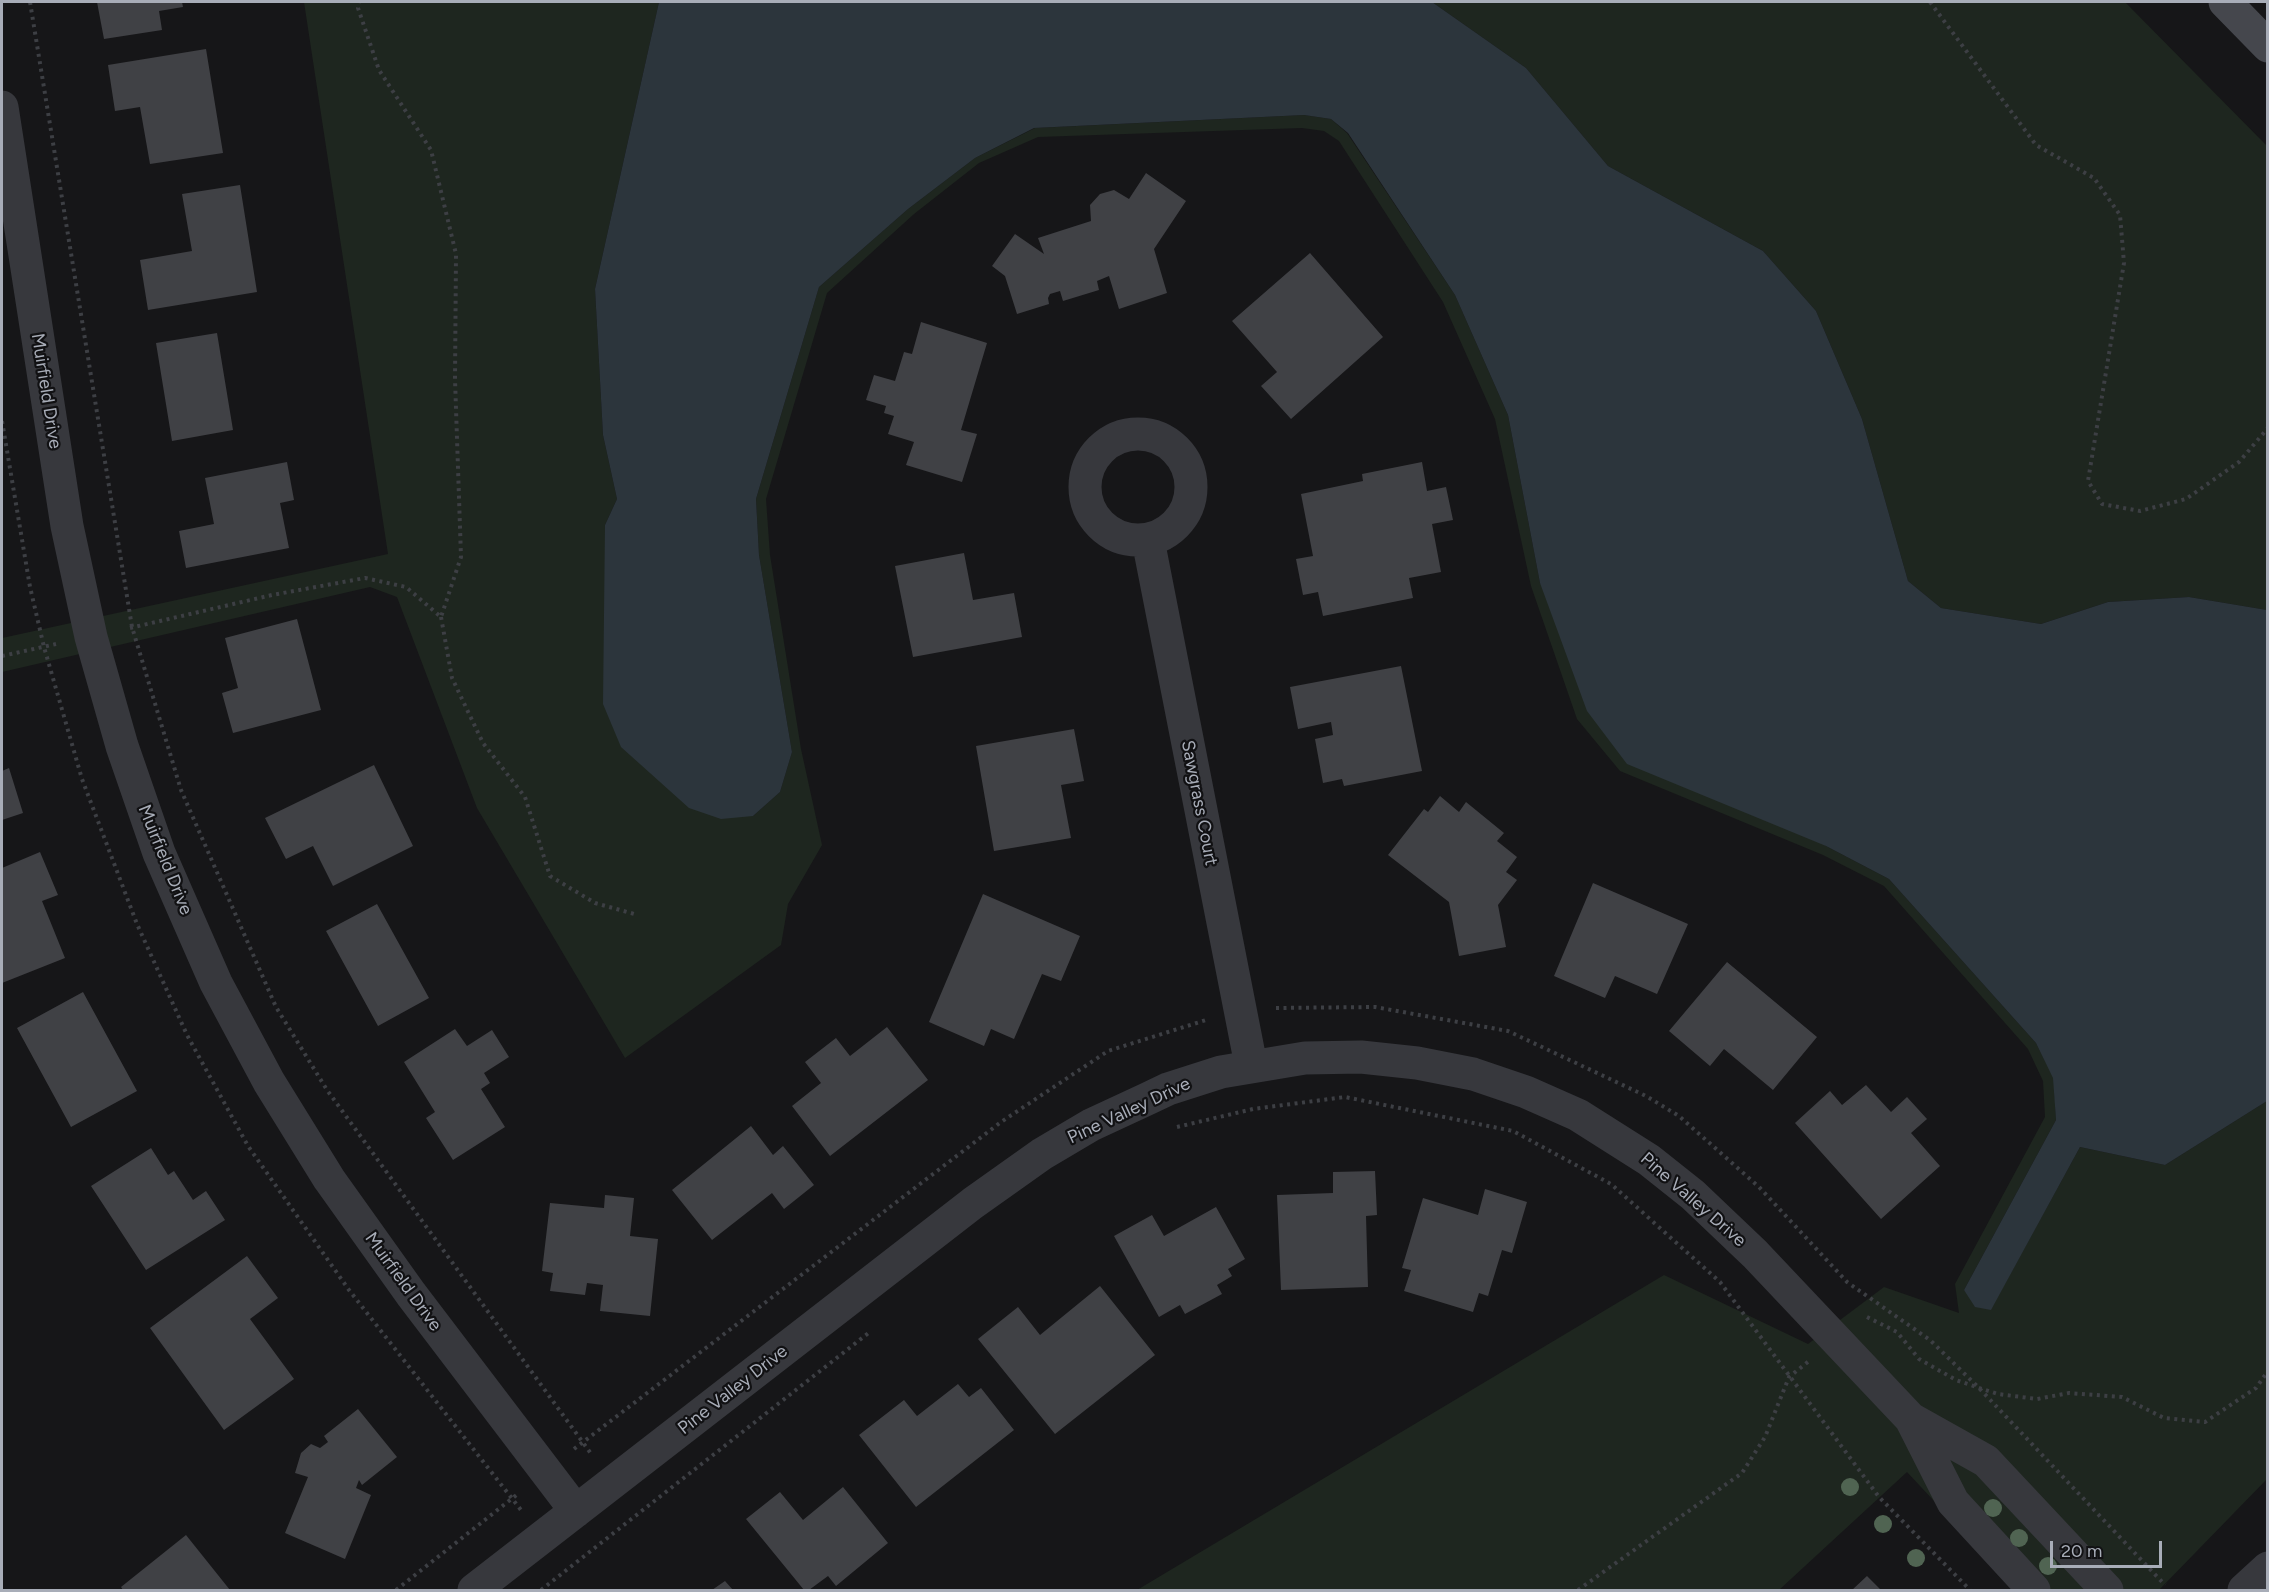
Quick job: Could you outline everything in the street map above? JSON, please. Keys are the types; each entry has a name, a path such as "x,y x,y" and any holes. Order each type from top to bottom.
{"main road":[{"path":"2225,2 2268,46"}],"street":[{"name":"Muirfield Drive","path":"2,107 67,526 92,637 122,746 159,853 216,983 264,1072 329,1179 411,1294 576,1511"},
{"name":"Sawgrass Court","path":"1148,540 1251,1065"},
{"name":"Pine Valley Drive","path":"474,1590 973,1203 1042,1154 1091,1125 1168,1089 1221,1072 1251,1065 1316,1058 1361,1058 1417,1063 1473,1074 1515,1088 1578,1115 1649,1160 1694,1195 1755,1254 1911,1419 1953,1502 2034,1590"},
{"name":"Pine Valley Drive","path":"1911,1419 1986,1461 2107,1590"},
{"path":"2244,1590 2268,1568"}],"path":[{"path":"30,2 132,627 181,790 276,1006 327,1090 613,1483 638,1514"},
{"path":"359,2 358,8 379,70 430,150 456,254 455,379 461,557 441,617 452,678 483,743 525,797 550,876 595,903 638,915"},
{"path":"1930,2 2036,145 2094,178 2120,215 2124,263 2088,481 2102,504 2139,511 2186,499 2239,462 2268,428"},
{"path":"2,656 272,595 365,578 406,587 441,617"},
{"path":"396,1590 513,1499 545,1470 1001,1122 1107,1051 1196,1022 1240,1012 1284,1008 1375,1007 1508,1031 1654,1101 1679,1116 1759,1187 1847,1282 1930,1340 1979,1388 2165,1585"},
{"path":"1176,1127 1253,1109 1346,1097 1514,1131 1611,1184 1720,1282 1879,1497 1970,1590"},
{"path":"541,1590 872,1331"}],"shaded area":[{"path":"304,2 659,2 595,289 603,435 617,499 605,525 753,816 780,792 792,752 759,555 756,499 819,287 908,209 975,158 1035,128 1304,115 1331,119 1347,133 1455,295 1508,415 1540,583 1826,846 1889,879 2036,1043 2054,1078 2056,1120 1964,1290 1991,1309 2080,1147 2165,1165 2267,1101 2267,1479 2159,1590 2017,1590 1907,1472 1779,1590 1137,1590 1664,1275 1808,1344 1884,1287 1959,1313 1955,1284 2045,1117 2043,1081 2028,1049 1884,886 1823,855 1620,771 1577,719 1531,586 1495,419 1443,302 1339,141 1324,131 1302,128 1038,137 979,163 914,214 827,293 766,499 770,555 801,749 822,845 788,904 781,945 625,1058 477,808 397,597 370,587 2,672 2,638 388,554"},
{"path":"659,2 1432,2 1526,68 1608,166 1763,251 1816,311 1862,419 1908,581 1941,608 2041,624 2108,602 2189,597 2267,610 2267,1101 2165,1165 2080,1147 1991,1310 1975,1307 1964,1290 2056,1120 2053,1078 2036,1043 1889,879 1826,846 1627,764 1587,711 1540,583 1508,415 1455,295 1348,133 1331,119 1304,115 1034,128 975,158 908,209 819,287 756,499 759,555 792,752 780,792 753,816 721,819 689,808 621,747 603,704 605,525 617,499 603,435 595,289"},
{"path":"1432,2 2125,2 2267,146 2267,610 2189,597 2108,602 2041,624 1941,608 1908,581 1862,419 1816,311 1763,251 1608,166 1526,68"}],"building":[{"path":"97,2 182,2 183,7 159,11 162,30 104,39"},
{"path":"206,49 223,153 150,164 140,107 115,111 108,65"},
{"path":"1146,173 1186,201 1154,249 1167,293 1119,309 1109,276 1097,281 1099,290 1063,301 1060,291 1050,294 1049,304 1017,314 1005,276 992,266 1015,234 1044,254 1038,238 1091,221 1090,205 1100,194 1114,190 1129,199"},
{"path":"240,185 257,292 148,310 140,260 192,251 182,194"},
{"path":"1310,253 1383,337 1291,419 1261,386 1277,372 1232,321"},
{"path":"921,322 987,343 961,430 977,434 962,482 906,465 914,442 888,434 894,416 884,413 886,406 866,400 874,375 895,381 904,352 912,354"},
{"path":"217,333 233,430 172,441 156,343"},
{"path":"287,462 294,500 280,503 289,548 186,568 179,531 214,524 205,478"},
{"path":"1422,462 1427,491 1446,487 1453,520 1432,524 1441,572 1409,578 1413,598 1323,616 1318,592 1303,595 1296,559 1313,556 1301,494 1363,481 1362,474"},
{"path":"964,553 973,600 1014,593 1022,637 913,657 895,566"},
{"path":"297,619 321,710 233,733 222,693 238,688 225,638"},
{"path":"1401,666 1422,771 1344,786 1342,779 1323,783 1315,739 1333,735 1331,722 1298,729 1290,687"},
{"path":"1074,729 1084,781 1061,785 1071,838 994,851 976,746"},
{"path":"374,765 413,846 333,886 313,846 286,859 265,818"},
{"path":"9,768 23,813 2,820 2,771"},
{"path":"1440,796 1459,812 1466,802 1504,833 1497,841 1517,857 1506,872 1517,880 1498,905 1506,947 1459,956 1449,902 1388,855 1424,809 1428,812"},
{"path":"40,852 58,895 42,901 65,958 2,983 2,868"},
{"path":"1593,883 1688,924 1657,994 1615,976 1605,998 1554,976"},
{"path":"983,894 1080,936 1061,981 1042,974 1014,1039 991,1029 984,1046 929,1022"},
{"path":"377,904 429,998 378,1026 326,931"},
{"path":"1727,962 1817,1037 1773,1090 1724,1049 1710,1066 1669,1031"},
{"path":"83,992 137,1091 71,1127 17,1028"},
{"path":"887,1027 928,1080 830,1156 792,1106 821,1083 805,1062 836,1038 850,1056"},
{"path":"455,1029 467,1046 492,1030 509,1057 484,1073 490,1083 481,1089 505,1127 453,1160 426,1118 435,1112 404,1062"},
{"path":"1866,1085 1891,1112 1907,1097 1927,1119 1911,1133 1940,1166 1881,1219 1795,1123 1830,1091 1842,1105"},
{"path":"751,1126 773,1155 783,1146 814,1185 784,1209 772,1193 712,1240 672,1190"},
{"path":"151,1148 168,1175 174,1171 193,1200 206,1191 225,1220 146,1270 91,1186"},
{"path":"1375,1171 1377,1215 1366,1216 1368,1287 1281,1290 1277,1195 1333,1193 1333,1172"},
{"path":"1485,1189 1527,1202 1512,1253 1502,1250 1488,1296 1479,1293 1473,1312 1404,1291 1411,1270 1402,1268 1423,1198 1478,1215"},
{"path":"605,1195 634,1198 630,1236 658,1239 650,1316 600,1311 603,1285 587,1283 585,1295 550,1291 553,1273 542,1271 550,1203 604,1208"},
{"path":"1216,1207 1245,1259 1228,1269 1232,1276 1217,1285 1222,1294 1185,1314 1180,1305 1159,1317 1114,1236 1152,1215 1164,1236"},
{"path":"247,1256 278,1298 250,1319 294,1379 224,1430 150,1328"},
{"path":"1100,1286 1155,1355 1055,1434 978,1339 1018,1307 1040,1335"},
{"path":"958,1384 969,1397 981,1388 1014,1430 916,1507 859,1435 904,1400 917,1416"},
{"path":"358,1409 397,1457 362,1485 359,1480 356,1488 371,1495 345,1559 285,1533 308,1477 295,1473 301,1453 311,1444 320,1448 328,1442 324,1436"},
{"path":"843,1487 888,1543 836,1586 828,1576 809,1590 804,1590 746,1519 780,1492 803,1520"},
{"path":"186,1535 230,1590 123,1590 121,1587"},
{"path":"1867,1576 1881,1590 1852,1590"},
{"path":"725,1581 733,1590 712,1590"}]}
